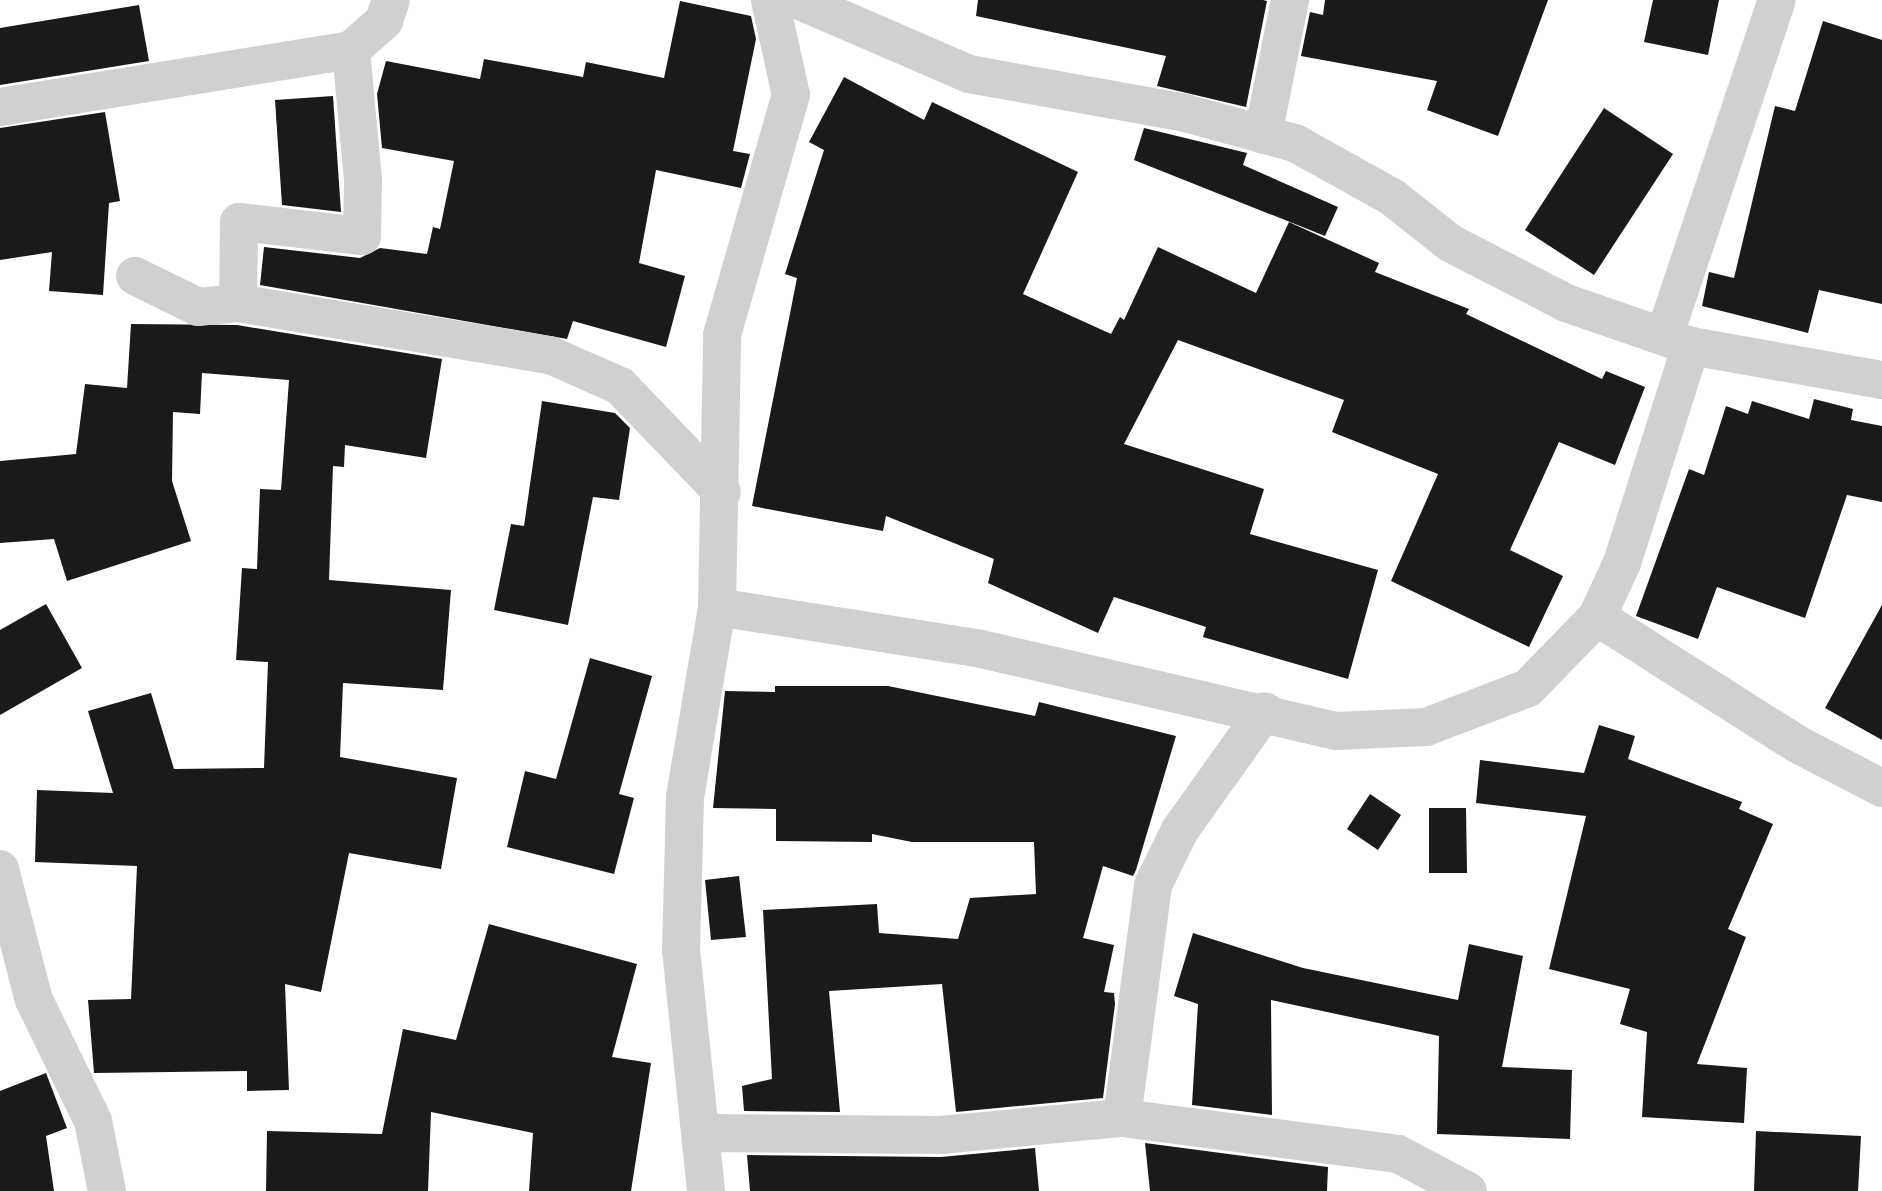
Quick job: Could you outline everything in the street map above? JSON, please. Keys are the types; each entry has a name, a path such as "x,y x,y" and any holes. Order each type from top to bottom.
{"street":[{"path":"0,107 351,50 384,21 391,0"},
{"path":"706,1191 704,1133 681,951 685,797 717,607 722,492 723,335 791,95 770,0"},
{"path":"798,0 969,74 1185,113 1307,150 1392,197 1450,243 1566,303 1677,342 1882,380"},
{"path":"1263,135 1290,0"},
{"path":"717,607 981,649 1265,711 1335,731 1426,727 1528,688 1597,617 1622,563 1677,342 1777,0"},
{"path":"238,303 239,222 362,236 363,180 351,50"},
{"path":"135,276 198,307 238,303 550,355 620,386 722,492"},
{"path":"1597,617 1797,744 1882,788"},
{"path":"1122,1118 1153,885 1180,830 1265,711"},
{"path":"0,869 34,1000 93,1121 107,1191"},
{"path":"704,1133 941,1135 1122,1118 1398,1154 1468,1191"}],"building":[{"path":"978,0 1267,1 1246,107 1157,86 1166,56 976,16"},
{"path":"1325,0 1548,0 1498,136 1427,110 1437,81 1301,56 1310,12 1323,15"},
{"path":"1653,0 1719,0 1708,55 1644,42"},
{"path":"680,1 751,16 756,39 733,151 750,154 741,188 656,170 639,263 685,276 666,347 573,321 567,339 260,285 264,247 360,258 380,248 427,254 433,227 440,229 454,161 382,148 377,94 386,61 480,79 484,59 583,77 586,62 664,78"},
{"path":"139,5 149,61 0,85 0,28"},
{"path":"1823,21 1882,40 1882,304 1819,290 1808,333 1702,306 1709,272 1734,278 1775,106 1795,111"},
{"path":"844,77 924,120 932,102 1078,172 1023,294 1111,334 1120,317 1124,320 1158,247 1256,293 1289,222 1379,263 1375,272 1469,309 1466,314 1602,379 1606,371 1645,387 1615,465 1559,442 1510,550 1563,576 1529,647 1391,581 1438,474 1332,432 1344,400 1178,340 1124,444 1264,489 1250,534 1378,570 1348,679 1203,637 1206,627 1114,597 1098,633 988,583 994,559 886,516 883,531 752,506 797,278 785,274 824,150 809,142"},
{"path":"333,96 341,212 282,205 275,100"},
{"path":"1604,108 1673,154 1594,275 1525,230"},
{"path":"105,112 120,201 109,203 103,295 49,291 52,252 0,260 0,128"},
{"path":"1144,128 1247,153 1243,165 1338,207 1325,236 1134,160"},
{"path":"131,324 237,325 442,359 426,458 345,445 344,467 333,466 329,580 451,590 443,690 343,683 340,757 457,778 441,869 349,853 321,992 285,984 289,1090 247,1091 247,1071 94,1073 88,1000 131,999 137,866 35,862 37,790 113,793 88,711 151,693 174,769 264,768 268,662 236,660 242,568 257,569 260,489 281,490 289,380 202,373 200,414 173,412 172,481 191,541 67,581 54,539 0,543 0,461 76,454 85,384 127,388"},
{"path":"1814,399 1853,409 1851,420 1882,426 1882,502 1847,495 1805,618 1717,587 1698,639 1636,616 1689,469 1704,475 1726,406 1748,414 1752,401 1809,419"},
{"path":"542,401 615,413 630,428 619,500 593,497 568,625 494,610 511,524 524,526"},
{"path":"46,604 82,668 0,715 0,630"},
{"path":"1882,605 1882,740 1825,708"},
{"path":"590,658 652,676 619,794 634,798 614,874 507,847 525,771 556,779"},
{"path":"775,686 888,686 1035,716 1039,702 1176,736 1136,870 1133,876 1103,866 1083,938 1114,945 1104,992 1114,993 1115,1004 1103,1098 956,1112 942,984 829,991 840,1112 744,1111 742,1086 772,1079 763,910 877,904 879,933 958,939 970,898 1036,894 1034,842 912,842 872,834 872,842 776,841 776,809 713,808 725,691 775,692"},
{"path":"1599,725 1635,736 1628,759 1742,802 1739,809 1773,824 1728,929 1746,937 1697,1064 1747,1068 1744,1123 1642,1117 1647,1032 1620,1024 1630,989 1549,969 1586,816 1476,803 1480,760 1584,773"},
{"path":"1370,794 1401,815 1378,850 1347,829"},
{"path":"1429,808 1466,808 1467,873 1429,873"},
{"path":"739,876 746,937 711,940 705,880"},
{"path":"489,924 637,964 612,1057 651,1063 631,1191 529,1191 533,1133 431,1112 428,1191 266,1191 267,1131 382,1134 403,1029 456,1040"},
{"path":"1193,933 1303,968 1458,1000 1469,944 1523,956 1502,1067 1572,1070 1570,1139 1437,1134 1439,1036 1271,1000 1272,1115 1192,1105 1198,1004 1174,996"},
{"path":"46,1073 67,1128 46,1136 54,1191 0,1191 0,1091"},
{"path":"1756,1131 1861,1136 1858,1191 1754,1191"},
{"path":"1145,1143 1328,1167 1327,1191 1150,1191"},
{"path":"1035,1148 1039,1191 750,1191 747,1155 941,1157"}]}
